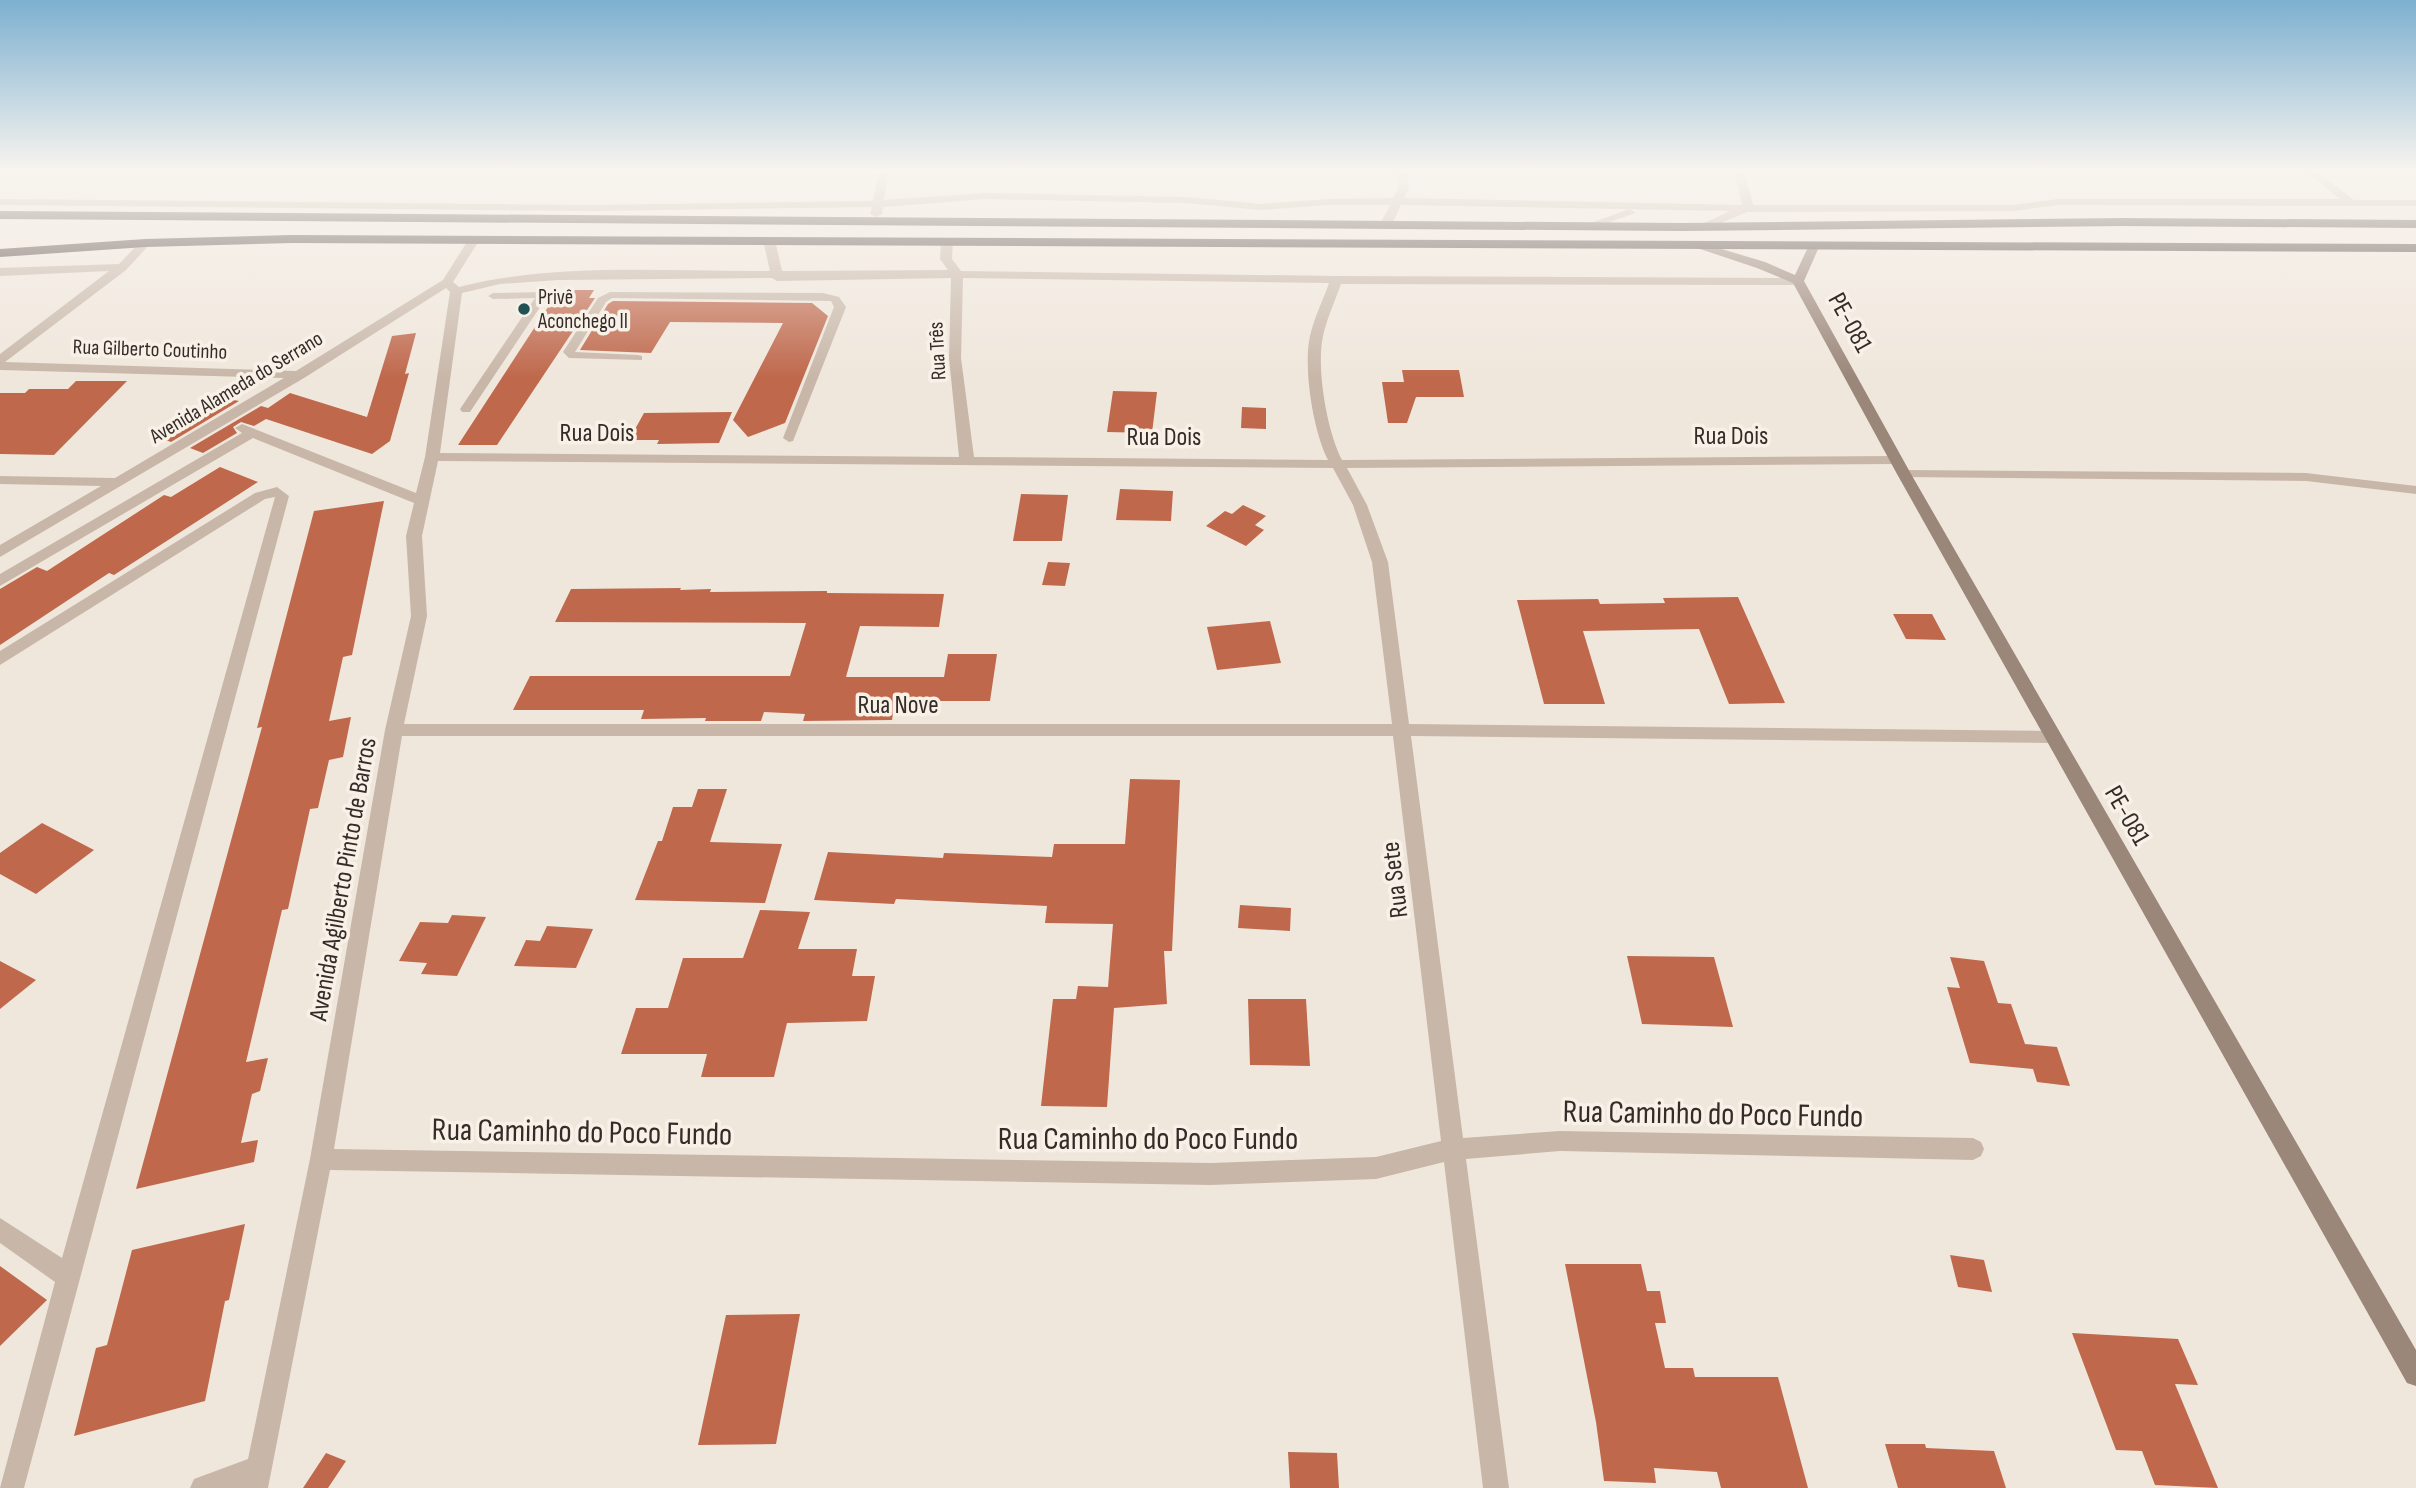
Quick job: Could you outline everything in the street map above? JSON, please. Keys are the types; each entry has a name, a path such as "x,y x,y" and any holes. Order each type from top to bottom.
{"highway":[{"path":"0,253 145,243 276,239"},
{"path":"604,239 2416,248"}],"street":[{"name":"Avenida Alameda do Serrano","path":"0,552 452,286 474,239"},
{"path":"769,240 777,277"},
{"name":"Rua Três","path":"947,241 946,259 957,274 955,358 967,461"},
{"path":"0,360 121,267 145,243"},
{"path":"1701,246 1761,265 1798,281"},
{"path":"1798,281 1813,247"},
{"path":"0,272 121,267"},
{"path":"452,286 522,277 558,276 777,277 836,280 957,274 1798,281"},
{"name":"Rua Sete","path":"1336,279 1316,337 1315,367 1321,415 1329,448 1360,505 1380,562 1496,1488"},
{"name":"PE-081","path":"1798,281 1900,467 2416,1374"},
{"path":"480,284 493,296"},
{"name":"Avenida Agilberto Pinto de Barros","path":"256,1478 321,1158 394,730 419,616 414,536 432,457 452,286"},
{"name":"Rua Gilberto Coutinho","path":"0,366 299,375"},
{"path":"223,420 422,501"},
{"name":"Avenida Alameda do Serrano","path":"0,581 253,432"},
{"name":"Rua Dois","path":"432,457 1900,467 2306,477 2416,490"},
{"path":"0,480 118,482"},
{"path":"0,659 260,496 277,491 282,495 11,1488"},
{"name":"Rua Nove","path":"394,730 1402,730"},
{"path":"1402,730 2053,737"},
{"name":"Rua Caminho do Poco Fundo","path":"321,1158 1211,1174 1376,1168 1453,1149 1560,1141 1973,1149"},
{"path":"0,1229 68,1277"},
{"path":"203,1488 256,1478"}],"lane":[{"path":"829,298 836,280"},
{"path":"466,409 545,291 493,296"},
{"path":"638,358 580,357 569,352 602,300 610,295 829,298 840,307 789,438"}],"building":[{"path":"559,290 594,290 589,298 595,298 497,445 458,445"},
{"path":"613,301 812,303 828,316 785,423 748,437 733,420 783,323 670,322 651,353 580,350 608,304"},
{"path":"416,333 405,374 409,373 390,441 372,454 266,419 254,426 241,422 233,427 237,433 203,453 190,448 261,406 268,408 290,393 367,417 392,336"},
{"path":"1402,370 1459,370 1464,397 1416,397 1407,423 1388,423 1382,382 1404,382"},
{"path":"76,381 127,381 54,455 0,454 0,393 25,393 29,389 68,389"},
{"path":"1113,391 1157,392 1152,433 1107,432"},
{"path":"214,396 239,401 171,442 155,436"},
{"path":"1242,407 1266,408 1266,429 1241,428"},
{"path":"732,412 719,443 657,444 659,440 629,440 644,413"},
{"path":"220,467 258,482 114,575 109,573 0,645 0,589 37,567 47,571 164,495 171,497"},
{"path":"1120,489 1173,491 1171,521 1116,520"},
{"path":"1021,494 1068,495 1062,541 1013,541"},
{"path":"384,501 352,655 343,657 329,721 351,717 343,757 329,760 318,808 310,809 288,909 282,910 246,1062 268,1058 260,1091 252,1094 241,1143 258,1140 254,1162 136,1189 262,727 257,728 314,511"},
{"path":"1243,505 1266,516 1255,525 1264,530 1246,546 1206,526 1225,511 1232,514"},
{"path":"1048,562 1070,563 1065,586 1042,585"},
{"path":"681,588 680,590 711,589 710,592 944,594 939,627 860,626 846,677 944,677 948,654 997,654 990,701 939,701 937,713 893,713 892,720 803,721 805,714 764,712 761,721 705,721 706,718 641,719 644,710 513,710 530,676 790,676 806,623 555,622 571,589"},
{"path":"1738,597 1785,703 1729,704 1699,629 1583,631 1605,704 1544,704 1517,600 1598,599 1600,604 1665,603 1663,598"},
{"path":"1893,614 1932,614 1946,640 1906,639"},
{"path":"1270,621 1281,663 1217,670 1207,627"},
{"path":"1130,779 1180,780 1172,951 1164,951 1167,1004 1114,1008 1107,1107 1041,1106 1053,999 1076,999 1078,986 1108,987 1113,924 1045,923 1047,906 896,899 894,904 814,900 828,852 943,858 944,853 1052,857 1054,844 1125,844"},
{"path":"698,789 727,789 710,842 782,844 765,903 635,900 658,841 662,841 673,807 692,807"},
{"path":"42,823 94,850 36,894 0,874 0,853"},
{"path":"1240,905 1291,908 1290,931 1238,928"},
{"path":"760,910 810,912 798,949 857,949 852,976 875,976 867,1021 787,1023 774,1077 701,1077 707,1054 621,1054 636,1008 668,1008 683,958 743,958"},
{"path":"452,915 486,917 457,976 421,974 427,963 399,961 420,922 448,923"},
{"path":"547,926 593,929 576,968 514,966 526,940 540,941"},
{"path":"1627,956 1714,957 1733,1027 1642,1024"},
{"path":"1950,957 1984,961 1998,1003 2011,1004 2025,1044 2057,1047 2070,1086 2037,1082 2033,1069 1970,1063 1947,987 1960,988"},
{"path":"0,961 36,980 0,1009"},
{"path":"1248,999 1306,999 1310,1066 1250,1065"},
{"path":"245,1224 229,1300 225,1301 205,1401 74,1436 96,1348 107,1345 132,1250"},
{"path":"1950,1255 1984,1260 1992,1292 1958,1287"},
{"path":"1565,1264 1641,1264 1647,1291 1660,1291 1666,1323 1655,1323 1665,1368 1693,1368 1695,1377 1778,1377 1808,1488 1721,1488 1717,1472 1654,1468 1656,1483 1604,1481 1596,1422"},
{"path":"0,1266 47,1300 0,1346"},
{"path":"800,1314 776,1444 698,1445 726,1315"},
{"path":"2072,1333 2178,1339 2198,1385 2175,1384 2218,1488 2155,1485 2142,1451 2116,1450"},
{"path":"1885,1444 1925,1444 1926,1448 1994,1451 2006,1488 1898,1488"},
{"path":"1288,1452 1337,1453 1339,1488 1290,1488"},
{"path":"326,1453 346,1461 328,1488 303,1488"}],"place":[{"name":"Privê Aconchego II","path":"524,309"}]}
